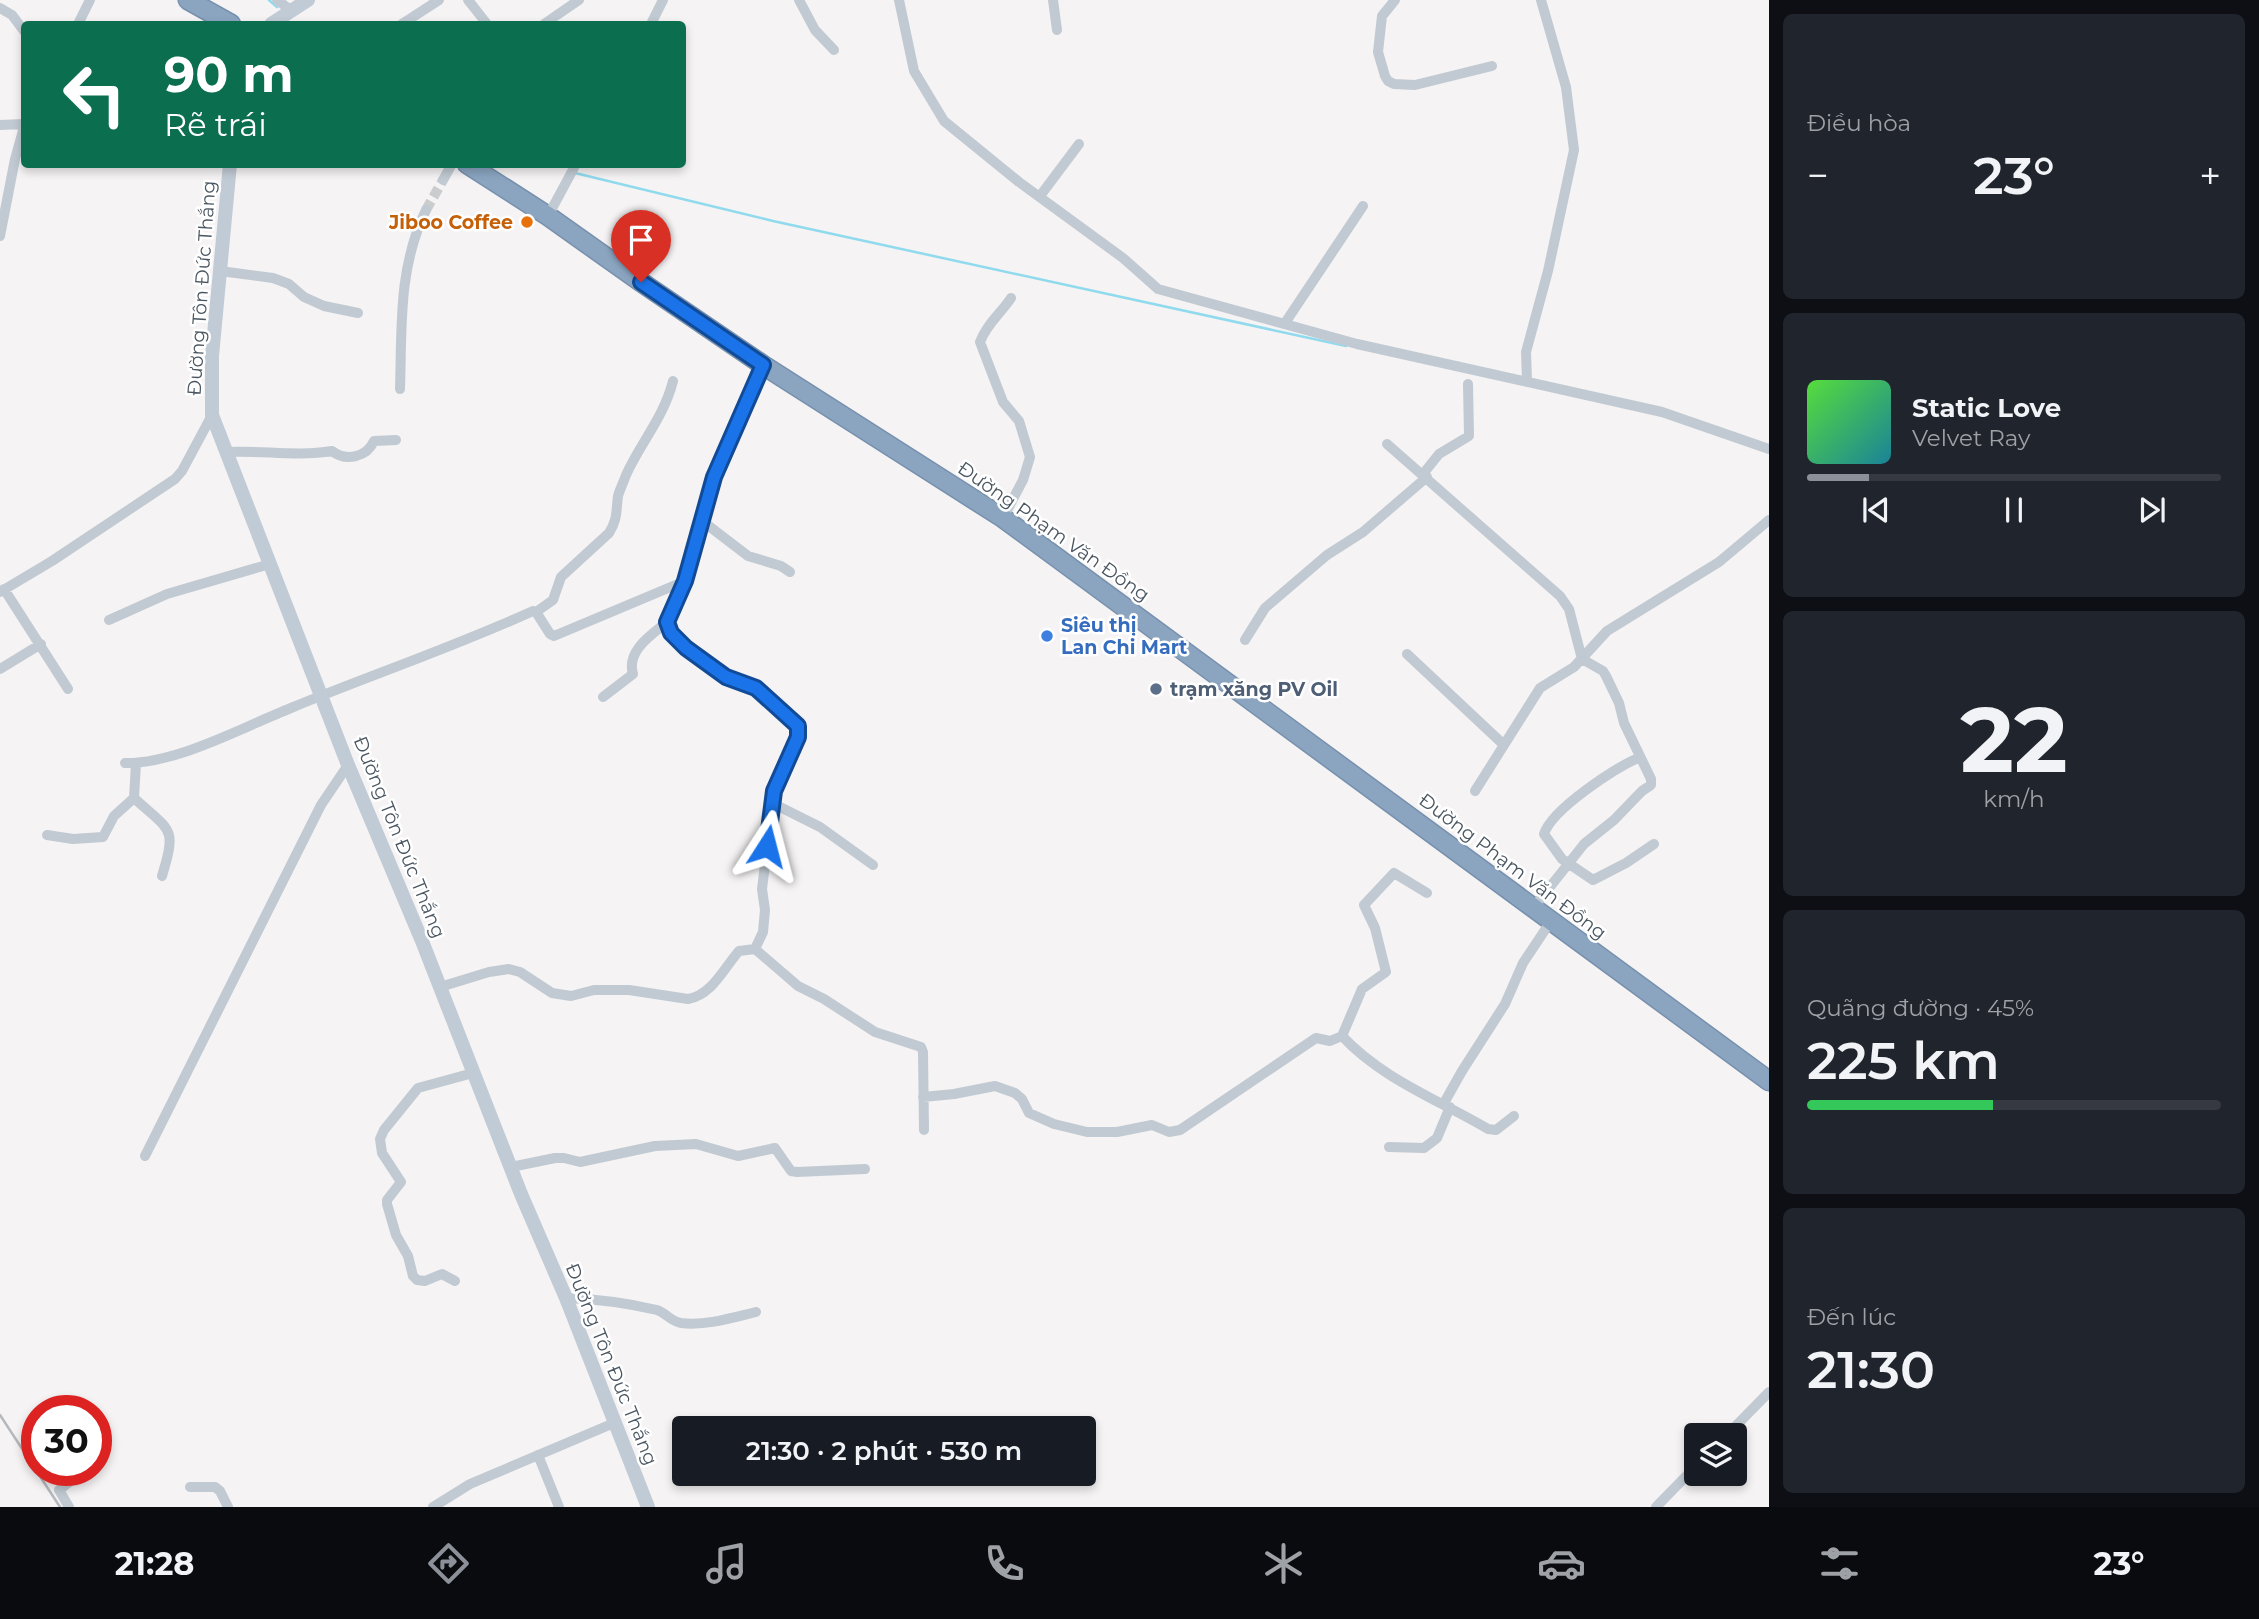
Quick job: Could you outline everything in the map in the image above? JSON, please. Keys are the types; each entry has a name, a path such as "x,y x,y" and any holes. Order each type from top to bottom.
{"highway":[{"path":"188,0 226,21"},
{"name":"Đường Phạm Văn Đồng","path":"473,168 548,216 763,365 1003,518 1769,1081"}],"main road":[{"path":"276,21 309,0"},
{"name":"Đường Tôn Đức Thắng","path":"230,168 212,356 212,415 348,765 566,1298 648,1507"}],"street":[{"path":"80,21 90,0"},
{"path":"277,0 292,11"},
{"path":"407,21 439,0"},
{"path":"468,0 485,21"},
{"path":"548,21 579,0"},
{"path":"652,21 663,0"},
{"path":"799,0 815,30 834,50"},
{"path":"899,0 914,71 944,121 1019,183 1123,258 1158,289 1357,344 1682,417 1769,449"},
{"path":"1053,0 1057,30"},
{"path":"1395,0 1382,16 1378,52 1388,81 1415,85 1492,66"},
{"path":"1527,381 1527,352 1574,150 1566,87 1541,0"},
{"path":"0,8 12,15 21,27"},
{"path":"0,125 21,125"},
{"path":"0,236 21,136"},
{"path":"1040,196 1079,144"},
{"path":"443,180 450,168"},
{"path":"548,216 574,168"},
{"path":"1285,323 1363,206"},
{"path":"400,388 403,287 410,250 426,210"},
{"path":"220,271 273,278 289,284 304,297 324,306 358,313"},
{"path":"1003,518 1023,480 1030,457 1019,421 1003,402 980,342 988,326 999,316 1011,298"},
{"path":"603,697 633,674 630,663 632,658 648,638 667,622 685,581 720,463 763,365"},
{"path":"162,876 171,846 169,832 134,799 130,763 182,752 536,612 553,600 561,577 614,526 619,507 618,496 626,475 660,418 673,381"},
{"path":"1245,640 1265,608 1327,555 1363,532 1425,475 1439,454 1469,436 1468,384"},
{"path":"68,689 41,643 2,590 52,561 175,479 212,415"},
{"path":"227,452 307,454 332,451 340,456 356,457 369,450 374,441 396,440"},
{"path":"1387,444 1565,601 1582,659 1603,671 1606,676 1651,779 1651,785 1584,844 1534,907"},
{"path":"701,520 748,556 781,566 790,572"},
{"path":"1475,791 1540,688 1569,672 1607,631 1719,562 1769,520"},
{"path":"109,620 167,594 270,564"},
{"path":"536,612 554,636 685,581"},
{"path":"667,622 671,633 686,648 726,677 756,688 798,726 798,737 774,791 762,889 765,910 763,932 755,950"},
{"path":"0,669 41,643"},
{"path":"1407,654 1504,745"},
{"path":"1640,757 1605,776 1573,800 1544,834 1562,859 1593,880 1626,863 1654,844"},
{"path":"145,1156 321,805 348,765"},
{"path":"47,835 73,839 103,837 114,816 134,799"},
{"path":"774,804 820,827 873,865"},
{"path":"923,1097 995,1086 1016,1093 1029,1113 1065,1127 1101,1133 1152,1125 1174,1132 1243,1085 1286,1060 1309,1042 1316,1038 1330,1041 1342,1036 1362,989 1386,972 1375,928 1364,905 1394,873 1427,893"},
{"path":"1389,1147 1424,1148 1437,1138 1447,1105 1462,1071 1505,1004 1523,963 1551,921"},
{"path":"440,987 489,972 509,969 520,972 552,993 571,996 594,990 629,990 688,999 696,998 706,991 739,951 755,950 798,986 824,999 875,1032 921,1047 923,1130"},
{"path":"1342,1036 1359,1054 1399,1082 1492,1130 1514,1116"},
{"path":"455,1281 442,1274 425,1281 417,1280 413,1276 387,1204 401,1182 382,1153 380,1139 384,1130 418,1088 473,1073"},
{"path":"511,1167 555,1158 580,1162 644,1148 696,1144 738,1156 775,1148 791,1171 797,1172 864,1169"},
{"path":"566,1298 615,1302 660,1311 677,1322 686,1323 715,1322 755,1312"},
{"path":"1739,1423 1769,1392"},
{"path":"433,1507 470,1484 614,1423"},
{"path":"538,1455 559,1507"},
{"path":"1656,1507 1684,1478"},
{"path":"64,1486 59,1490 69,1507"},
{"path":"190,1488 215,1487 228,1507"}],"waterway":[{"path":"269,0 277,7"},
{"path":"575,173 773,221 1346,346"}],"tunnel":[{"path":"426,210 443,180"}],"railway":[{"path":"0,1415 60,1507"}],"place":[{"name":"Jiboo Coffee","path":"527,222"},
{"name":"Siêu thị Lan Chi Mart","path":"1047,636"},
{"name":"trạm xăng PV Oil","path":"1156,689"}],"route":[{"path":"641,282 763,365 714,477 685,581 667,622 671,633 686,648 726,677 746,682 756,688 798,726 798,737 774,791 767,846"}]}
